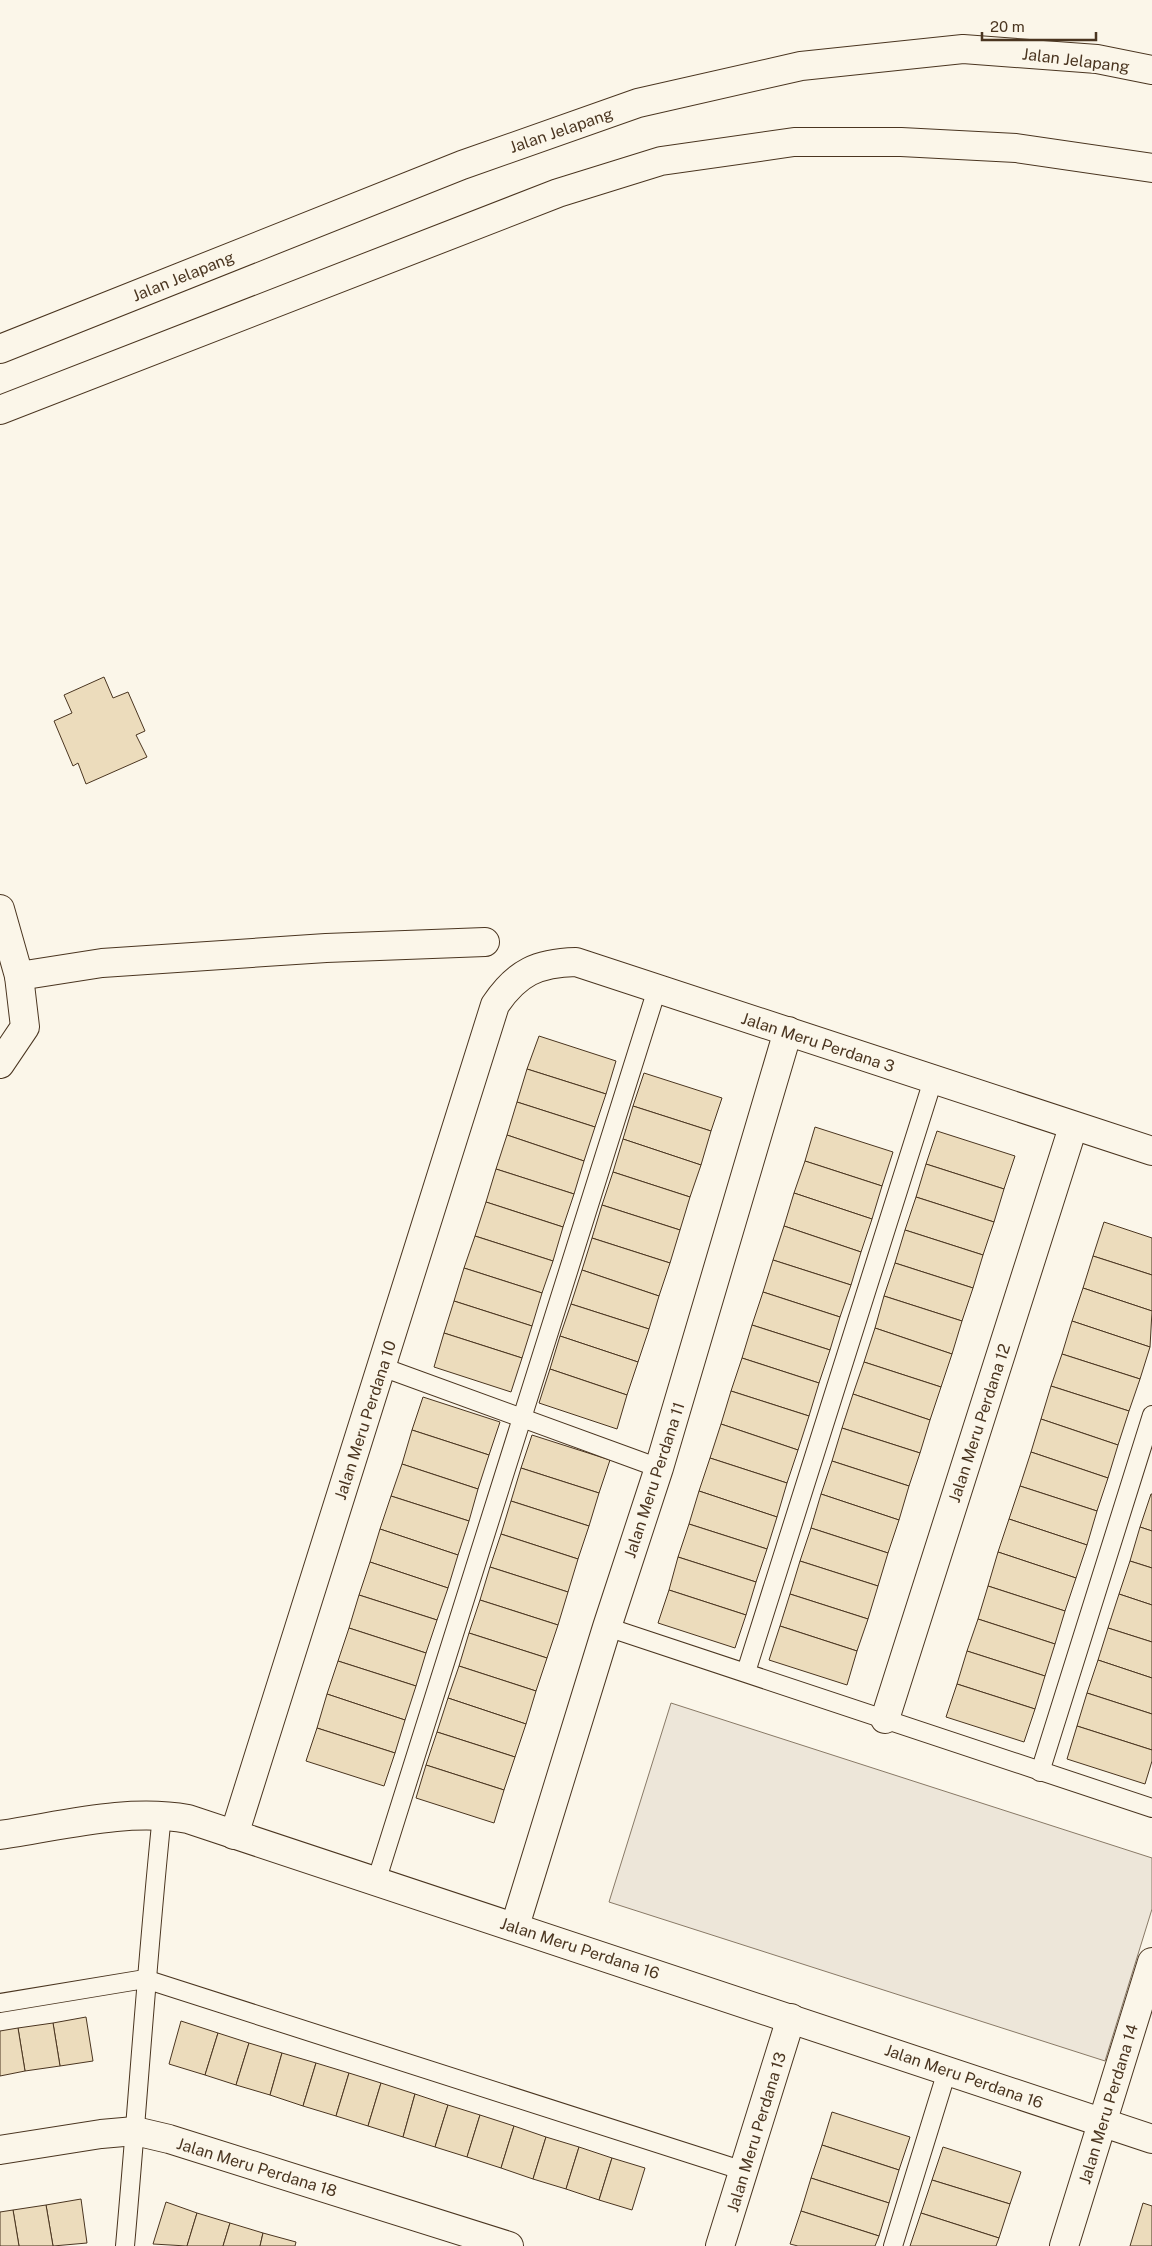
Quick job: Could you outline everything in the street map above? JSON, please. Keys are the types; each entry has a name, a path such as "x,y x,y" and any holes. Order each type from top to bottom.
{"street":[{"name":"Jalan Jelapang","path":"0,349 462,165 638,103 801,66 963,49 1098,60 1152,70"},
{"path":"0,410 558,192 662,161 794,142 901,142 1016,148 1152,168"},
{"path":"0,423 35,395"},
{"path":"0,909 6,948 19,976 24,1027 0,1064"},
{"path":"19,976 102,963 326,948 484,942"},
{"name":"Jalan Meru Perdana 3","path":"495,1005 507,986 528,972 552,963 576,962 1073,1127 1152,1151"},
{"name":"Jalan Meru Perdana 10","path":"234,1835 495,1005"},
{"name":"Jalan Meru Perdana 11","path":"515,1926 607,1627 659,1468 788,1031"},
{"name":"Jalan Meru Perdana 12","path":"885,1719 1073,1127"},
{"name":"Jalan Meru Perdana 16","path":"0,1836 134,1815 162,1815 188,1819 1152,2138"},
{"name":"Jalan Meru Perdana 14","path":"1064,2246 1152,1962"},
{"name":"Jalan Meru Perdana 13","path":"720,2246 791,2018"},
{"name":"Jalan Meru Perdana 18","path":"0,2150 101,2134 136,2131 179,2142 508,2246"}],"lane":[{"path":"376,1882 657,989"},
{"path":"746,1672 933,1080"},
{"path":"382,1367 659,1468"},
{"path":"1040,1772 1152,1415"},
{"path":"607,1627 1152,1808"},
{"path":"125,2246 136,2131 146,1979 162,1815"},
{"path":"0,2003 146,1979 744,2171"},
{"path":"892,2246 947,2071"}],"shaded area":[{"path":"671,1703 1152,1858 1152,1909 1105,2061 609,1902"}],"building":[{"path":"104,677 113,698 128,692 145,731 136,735 147,757 86,784 78,763 73,766 54,721 72,713 64,695"},
{"path":"539,1036 616,1061 606,1094 527,1069"},
{"path":"527,1069 606,1094 595,1127 517,1102"},
{"path":"644,1073 722,1098 711,1131 633,1106"},
{"path":"517,1102 595,1127 584,1161 507,1135"},
{"path":"633,1106 711,1131 701,1165 623,1139"},
{"path":"815,1127 893,1152 882,1186 805,1161"},
{"path":"937,1131 1015,1156 1004,1189 926,1164"},
{"path":"507,1135 584,1161 574,1194 496,1169"},
{"path":"623,1139 701,1165 690,1197 613,1172"},
{"path":"805,1161 882,1186 872,1219 794,1193"},
{"path":"926,1164 1004,1189 994,1222 916,1197"},
{"path":"496,1169 574,1194 563,1227 486,1202"},
{"path":"613,1172 690,1197 680,1230 602,1205"},
{"path":"794,1193 872,1219 861,1252 784,1226"},
{"path":"916,1197 994,1222 983,1255 905,1230"},
{"path":"486,1202 563,1227 553,1261 475,1236"},
{"path":"602,1205 680,1230 670,1263 592,1238"},
{"path":"1104,1222 1152,1238 1152,1275 1093,1256"},
{"path":"784,1226 861,1252 851,1285 773,1260"},
{"path":"905,1230 983,1255 973,1288 895,1263"},
{"path":"475,1236 553,1261 542,1293 464,1268"},
{"path":"592,1238 670,1263 659,1296 582,1270"},
{"path":"1093,1256 1152,1275 1152,1311 1083,1288"},
{"path":"773,1260 851,1285 840,1317 763,1292"},
{"path":"895,1263 973,1288 962,1321 884,1296"},
{"path":"464,1268 542,1293 532,1326 454,1301"},
{"path":"582,1270 659,1296 649,1329 571,1304"},
{"path":"1083,1288 1152,1311 1150,1347 1072,1321"},
{"path":"763,1292 840,1317 830,1350 752,1325"},
{"path":"884,1296 962,1321 952,1354 875,1328"},
{"path":"454,1301 532,1326 522,1358 444,1333"},
{"path":"571,1304 649,1329 638,1362 560,1336"},
{"path":"1072,1321 1150,1347 1140,1379 1062,1354"},
{"path":"752,1325 830,1350 819,1383 742,1358"},
{"path":"875,1328 952,1354 941,1387 864,1362"},
{"path":"444,1333 522,1358 511,1392 434,1367"},
{"path":"560,1336 638,1362 627,1395 550,1369"},
{"path":"1062,1354 1140,1379 1129,1411 1051,1386"},
{"path":"742,1358 819,1383 809,1416 731,1391"},
{"path":"864,1362 941,1387 930,1420 853,1394"},
{"path":"550,1369 627,1395 617,1429 539,1403"},
{"path":"1051,1386 1129,1411 1118,1445 1041,1419"},
{"path":"731,1391 809,1416 798,1450 721,1424"},
{"path":"853,1394 930,1420 920,1453 842,1428"},
{"path":"423,1397 500,1422 489,1455 412,1430"},
{"path":"1041,1419 1118,1445 1108,1478 1031,1452"},
{"path":"721,1424 798,1450 787,1483 710,1458"},
{"path":"842,1428 920,1453 909,1486 832,1461"},
{"path":"412,1430 489,1455 478,1489 402,1464"},
{"path":"532,1435 610,1460 599,1493 521,1468"},
{"path":"1031,1452 1108,1478 1097,1511 1020,1486"},
{"path":"710,1458 787,1483 777,1517 699,1491"},
{"path":"832,1461 909,1486 899,1520 821,1494"},
{"path":"402,1464 478,1489 469,1521 391,1496"},
{"path":"521,1468 599,1493 589,1526 511,1501"},
{"path":"1020,1486 1097,1511 1087,1545 1009,1519"},
{"path":"699,1491 777,1517 767,1549 689,1524"},
{"path":"821,1494 899,1520 888,1553 811,1528"},
{"path":"1152,1494 1152,1531 1140,1527"},
{"path":"391,1496 469,1521 458,1555 380,1529"},
{"path":"511,1501 589,1526 578,1559 501,1534"},
{"path":"1009,1519 1087,1545 1076,1578 998,1552"},
{"path":"689,1524 767,1549 756,1582 678,1557"},
{"path":"1140,1527 1152,1531 1152,1568 1130,1561"},
{"path":"811,1528 888,1553 878,1586 800,1561"},
{"path":"380,1529 458,1555 448,1588 370,1562"},
{"path":"501,1534 578,1559 568,1592 490,1567"},
{"path":"998,1552 1076,1578 1065,1611 988,1586"},
{"path":"678,1557 756,1582 746,1615 669,1590"},
{"path":"800,1561 878,1586 868,1619 790,1594"},
{"path":"1130,1561 1152,1568 1152,1605 1119,1594"},
{"path":"370,1562 448,1588 437,1620 359,1595"},
{"path":"490,1567 568,1592 558,1625 480,1600"},
{"path":"988,1586 1065,1611 1055,1644 978,1619"},
{"path":"669,1590 746,1615 735,1648 658,1623"},
{"path":"790,1594 868,1619 857,1651 780,1626"},
{"path":"1119,1594 1152,1605 1152,1642 1108,1628"},
{"path":"359,1595 437,1620 426,1653 349,1628"},
{"path":"480,1600 558,1625 547,1658 469,1633"},
{"path":"978,1619 1055,1644 1045,1676 967,1651"},
{"path":"780,1626 857,1651 847,1685 769,1660"},
{"path":"349,1628 426,1653 416,1686 338,1661"},
{"path":"1108,1628 1152,1642 1152,1678 1098,1660"},
{"path":"469,1633 547,1658 536,1691 459,1666"},
{"path":"967,1651 1045,1676 1035,1709 957,1684"},
{"path":"1098,1660 1152,1678 1152,1714 1087,1693"},
{"path":"338,1661 416,1686 405,1720 327,1694"},
{"path":"459,1666 536,1691 526,1724 448,1698"},
{"path":"957,1684 1035,1709 1024,1742 946,1717"},
{"path":"1087,1693 1152,1714 1152,1750 1077,1726"},
{"path":"327,1694 405,1720 395,1753 317,1728"},
{"path":"448,1698 526,1724 515,1757 437,1732"},
{"path":"1077,1726 1152,1750 1152,1761 1145,1784 1067,1759"},
{"path":"317,1728 395,1753 384,1786 306,1761"},
{"path":"437,1732 515,1757 504,1790 426,1765"},
{"path":"426,1765 504,1790 494,1823 416,1798"},
{"path":"86,2017 93,2061 60,2066 53,2023"},
{"path":"181,2021 218,2033 205,2075 169,2064"},
{"path":"53,2023 60,2066 25,2071 18,2028"},
{"path":"18,2028 25,2071 0,2076 0,2031"},
{"path":"218,2033 249,2043 236,2085 205,2075"},
{"path":"249,2043 282,2053 270,2095 236,2085"},
{"path":"282,2053 316,2063 303,2106 270,2095"},
{"path":"316,2063 349,2073 336,2116 303,2106"},
{"path":"349,2073 381,2083 368,2126 336,2116"},
{"path":"381,2083 415,2094 403,2137 368,2126"},
{"path":"415,2094 448,2105 435,2147 403,2137"},
{"path":"448,2105 480,2115 467,2157 435,2147"},
{"path":"832,2112 910,2137 899,2170 822,2145"},
{"path":"480,2115 514,2126 501,2168 467,2157"},
{"path":"514,2126 546,2137 533,2179 501,2168"},
{"path":"546,2137 579,2147 566,2189 533,2179"},
{"path":"822,2145 899,2170 889,2203 811,2178"},
{"path":"579,2147 612,2158 599,2200 566,2189"},
{"path":"943,2147 1021,2172 1010,2204 932,2180"},
{"path":"612,2158 645,2168 632,2210 599,2200"},
{"path":"811,2178 889,2203 879,2236 801,2211"},
{"path":"932,2180 1010,2204 999,2238 921,2213"},
{"path":"81,2199 87,2243 53,2246 46,2205"},
{"path":"166,2202 197,2213 187,2246 153,2244"},
{"path":"1143,2203 1152,2206 1152,2246 1130,2246"},
{"path":"46,2205 53,2246 19,2246 13,2210"},
{"path":"13,2210 19,2246 0,2246 0,2212"},
{"path":"801,2211 879,2236 875,2246 798,2246 790,2244"},
{"path":"197,2213 230,2223 223,2246 187,2246"},
{"path":"921,2213 999,2238 996,2246 910,2246"},
{"path":"230,2223 263,2233 260,2246 223,2246"},
{"path":"263,2233 296,2242 295,2246 260,2246"}]}
